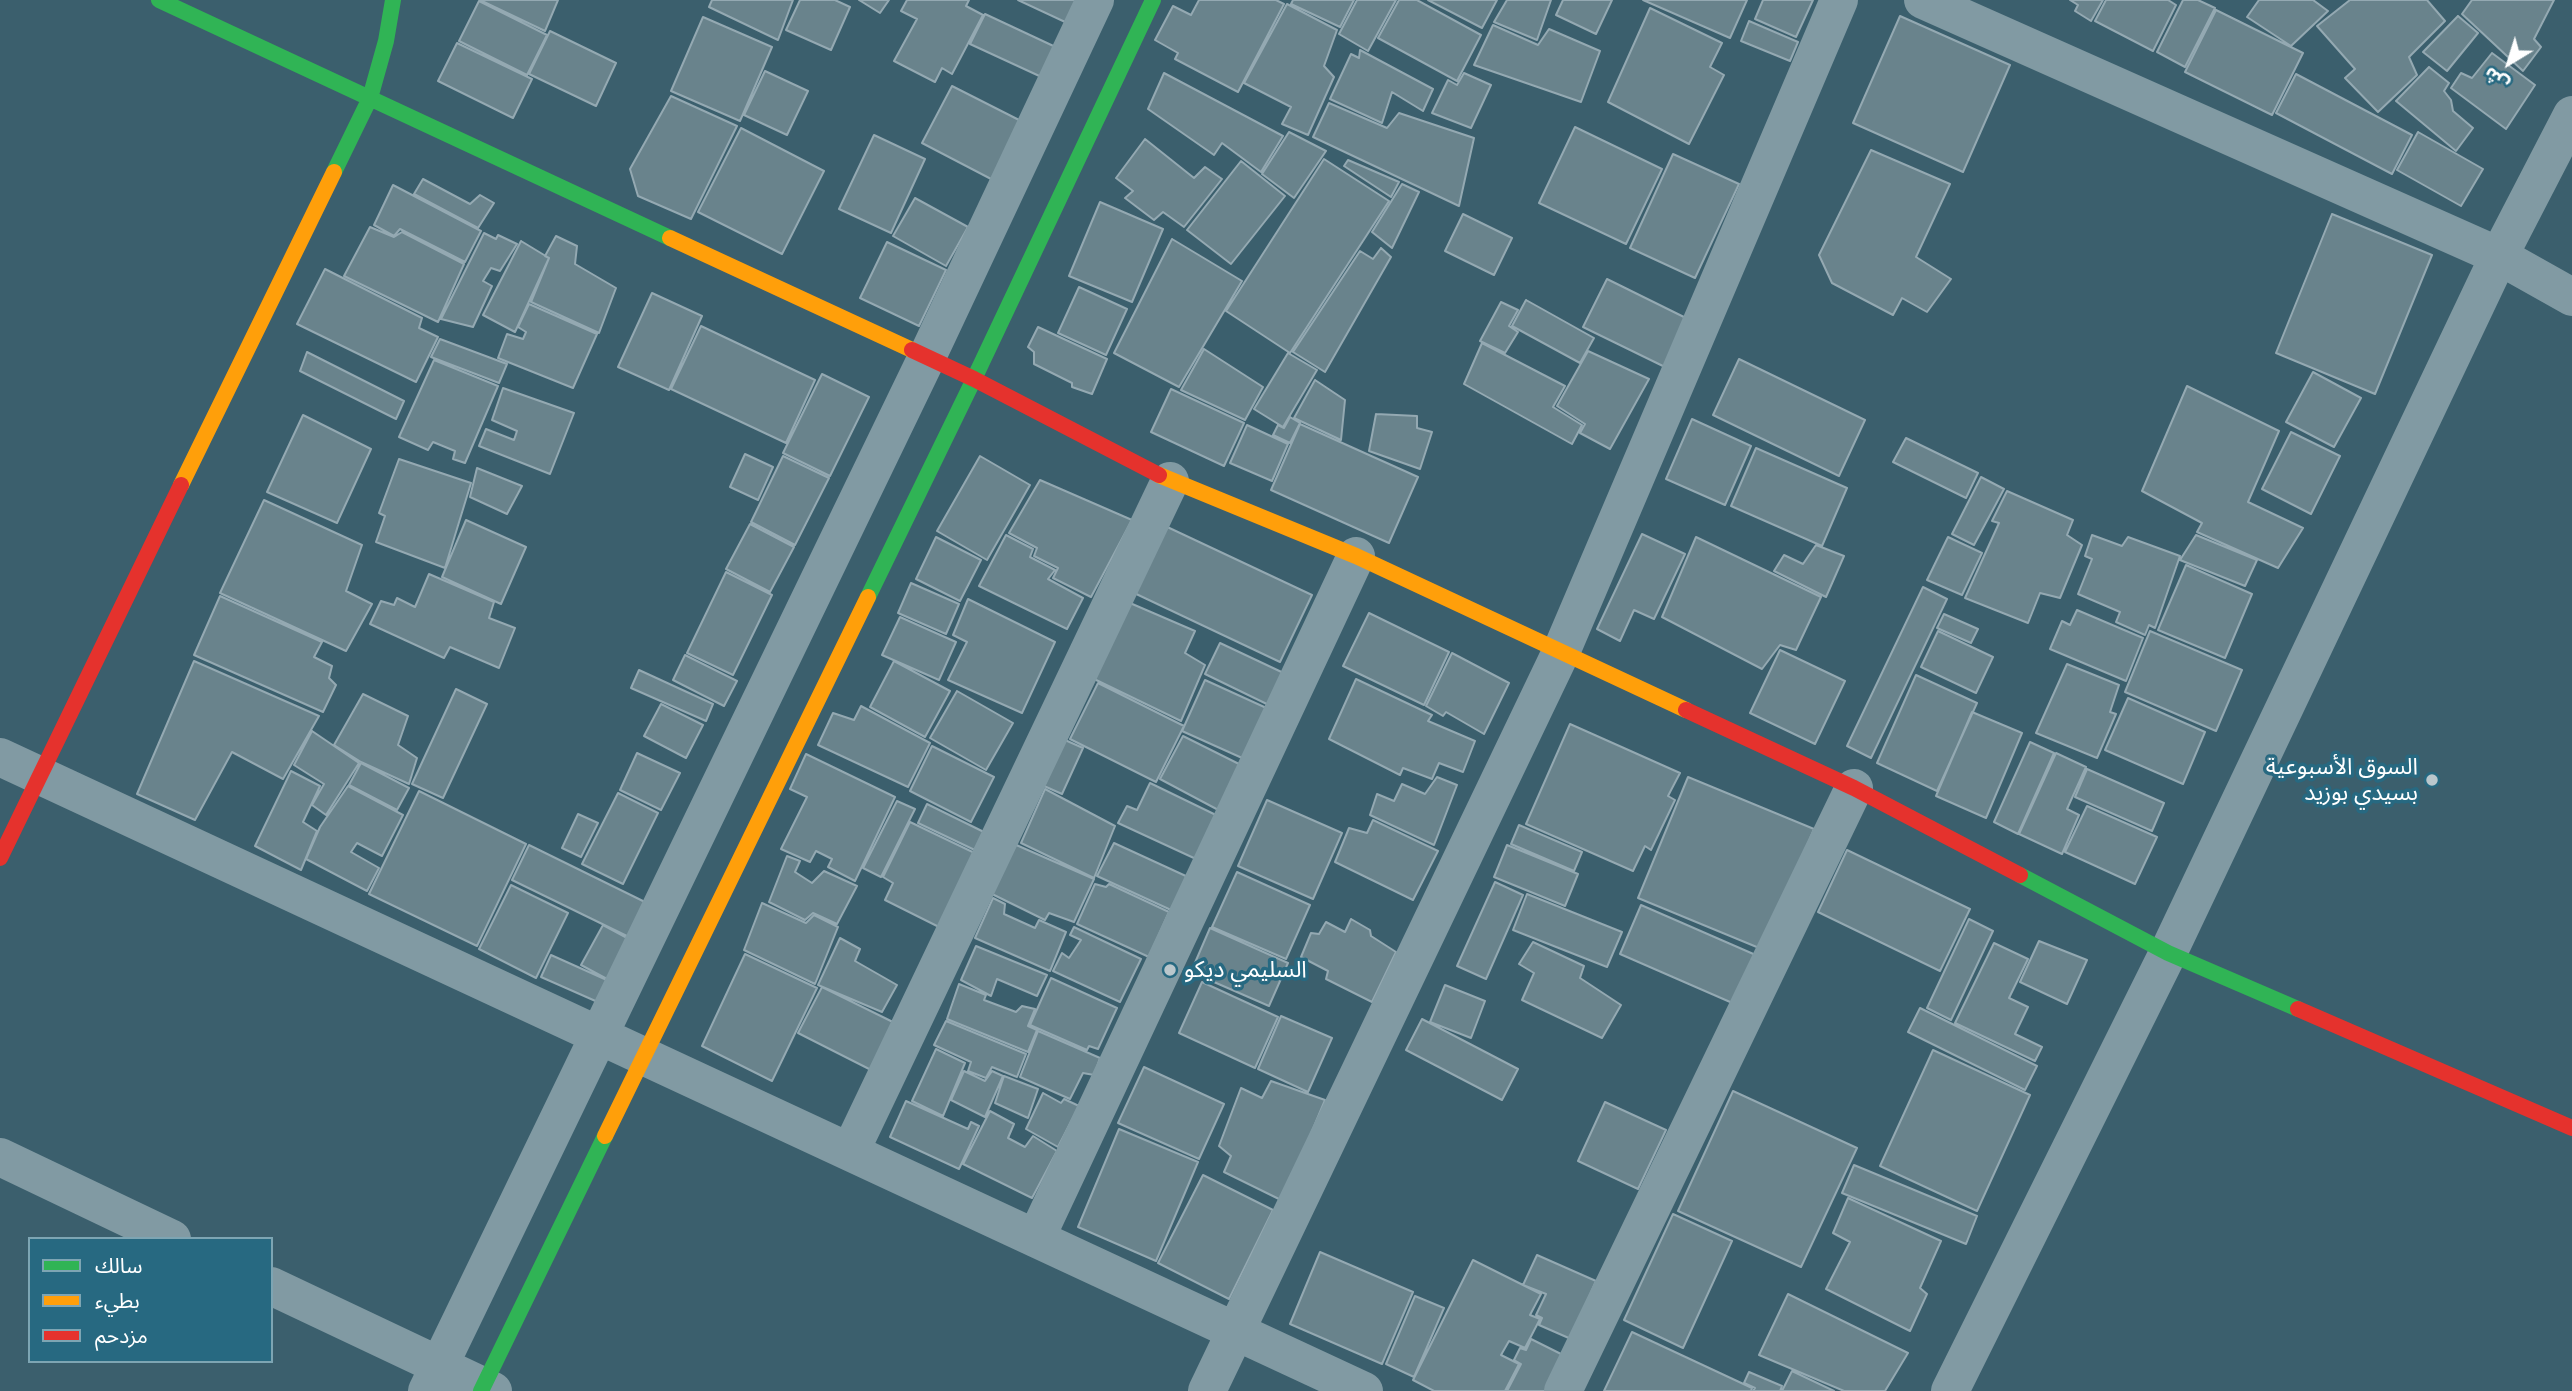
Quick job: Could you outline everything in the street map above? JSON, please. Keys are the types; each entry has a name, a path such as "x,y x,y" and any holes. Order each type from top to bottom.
{"street":[{"path":"159,0 974,379 1170,481 1356,556 1854,788 2168,953 2572,1129"},
{"path":"0,858 370,98 386,41 393,0"},
{"path":"433,1378 927,357 1095,0"},
{"path":"273,1287 433,1378 486,1390 974,379 1153,0"},
{"path":"1207,1391 1561,652 1839,0"},
{"path":"1923,0 2499,256 2572,297"},
{"path":"1950,1391 2168,953 2499,256 2572,115"},
{"path":"849,1152 1170,481"},
{"path":"1036,1238 1356,556"},
{"path":"0,757 1364,1391"},
{"path":"1563,1391 1854,788"},
{"path":"0,1157 168,1237"}],"building":[{"path":"480,0 558,0 545,31"},
{"path":"712,0 793,0 778,40 709,7"},
{"path":"800,0 835,0 850,7 831,50 786,30"},
{"path":"859,0 889,0 880,13"},
{"path":"907,0 969,0 966,6 983,15 952,74 942,68 935,82 894,61 917,19 901,11"},
{"path":"1018,0 1091,0 1078,28"},
{"path":"1199,0 1276,0 1284,4 1238,92 1175,59 1178,53 1155,40 1173,6 1191,15"},
{"path":"1293,0 1354,0 1340,27 1291,4"},
{"path":"1357,0 1396,0 1368,51 1339,34"},
{"path":"1399,0 1417,0 1481,35 1457,81 1378,38"},
{"path":"1428,0 1497,0 1482,28"},
{"path":"1507,0 1551,0 1537,40 1494,22"},
{"path":"1563,0 1612,0 1596,34 1556,15"},
{"path":"1643,0 1747,0 1730,38"},
{"path":"1763,0 1813,0 1796,37 1755,19"},
{"path":"2070,0 2103,0 2091,21 2075,11 2078,5"},
{"path":"2106,0 2168,0 2176,5 2153,51 2095,21"},
{"path":"2183,0 2198,0 2215,8 2185,67 2157,52"},
{"path":"2259,0 2313,0 2328,11 2291,46 2247,17"},
{"path":"2350,0 2427,0 2445,21 2409,57 2417,75 2378,112 2345,78 2355,69 2317,26"},
{"path":"2472,0 2554,0 2534,39 2541,47 2523,71 2462,14"},
{"path":"479,1 547,35 527,75 459,41"},
{"path":"1287,4 1337,30 1324,66 1334,77 1308,135 1282,124 1291,107 1244,83"},
{"path":"1650,8 1722,43 1710,67 1724,75 1689,144 1608,102"},
{"path":"2216,10 2303,53 2272,115 2185,72"},
{"path":"985,14 1062,50 1048,80 970,44"},
{"path":"1900,16 2010,65 1963,172 1853,123"},
{"path":"2458,16 2478,33 2447,71 2423,52"},
{"path":"703,17 772,47 740,121 671,91"},
{"path":"1749,21 1798,42 1790,61 1741,41"},
{"path":"1493,25 1538,45 1549,29 1600,51 1581,102 1474,65"},
{"path":"550,31 616,63 596,106 529,74"},
{"path":"457,43 532,79 513,118 438,81"},
{"path":"1360,50 1433,89 1423,111 1392,92 1382,123 1330,99 1351,54 1359,58"},
{"path":"2492,53 2535,85 2506,129 2451,88 2461,73 2472,78"},
{"path":"2429,67 2449,83 2444,91 2451,100 2453,111 2473,128 2456,151 2396,101"},
{"path":"765,71 808,91 787,135 744,115"},
{"path":"1164,73 1283,136 1261,172 1222,143 1214,155 1148,109"},
{"path":"1464,73 1491,85 1471,128 1432,113 1448,80 1457,85"},
{"path":"2296,74 2412,135 2392,174 2276,113"},
{"path":"952,86 1023,122 993,180 922,143"},
{"path":"671,96 737,126 691,219 638,196 630,169"},
{"path":"1329,103 1387,128 1399,113 1474,138 1459,206 1313,137"},
{"path":"1575,127 1662,169 1626,244 1539,203"},
{"path":"741,128 824,171 782,254 698,212"},
{"path":"1289,132 1326,151 1294,198 1262,174"},
{"path":"2418,132 2483,169 2461,206 2397,170"},
{"path":"874,135 925,159 891,233 839,209"},
{"path":"1145,139 1194,178 1205,167 1222,179 1184,227 1163,212 1154,220 1125,198 1133,191 1116,178"},
{"path":"1871,150 1950,184 1916,257 1951,279 1927,312 1902,298 1893,315 1832,283 1819,255"},
{"path":"1673,154 1739,184 1695,278 1630,248"},
{"path":"1324,159 1389,201 1290,353 1226,311"},
{"path":"1348,160 1399,182 1391,197 1344,166"},
{"path":"1241,161 1285,196 1231,264 1187,230"},
{"path":"423,179 470,204 480,195 494,203 478,228 414,194"},
{"path":"1402,184 1419,192 1392,248 1372,232"},
{"path":"393,185 481,231 465,262 400,229 394,236 374,225"},
{"path":"915,198 968,227 946,266 893,236"},
{"path":"1100,202 1163,229 1132,302 1069,276"},
{"path":"1463,214 1512,238 1494,275 1445,251"},
{"path":"2332,214 2432,255 2375,394 2276,353"},
{"path":"370,227 394,237 402,232 464,264 438,322 344,276"},
{"path":"484,233 496,239 498,235 517,244 500,271 491,268 483,281 492,286 473,327 441,319"},
{"path":"556,236 577,246 575,264 616,288 599,333 531,302 549,258 545,256"},
{"path":"1172,239 1242,281 1179,387 1114,353"},
{"path":"521,241 549,258 515,332 483,315"},
{"path":"887,242 946,270 919,326 860,298"},
{"path":"1381,248 1391,257 1325,372 1293,352 1360,251 1373,259"},
{"path":"325,269 422,318 419,328 438,337 416,382 297,324"},
{"path":"1607,279 1690,320 1667,368 1583,327"},
{"path":"1079,287 1127,309 1106,355 1058,333"},
{"path":"652,293 702,316 669,390 618,367"},
{"path":"1526,300 1594,338 1580,363 1512,326"},
{"path":"1501,302 1518,310 1509,326 1518,332 1505,353 1480,341"},
{"path":"529,304 597,334 573,388 498,358 507,334 523,339 526,332 518,327"},
{"path":"701,326 815,380 786,443 671,389"},
{"path":"1038,327 1107,359 1092,394 1072,387 1072,383 1034,364 1034,352 1028,347"},
{"path":"440,339 507,364 499,383 431,357"},
{"path":"1482,343 1565,386 1553,407 1582,425 1572,444 1464,384"},
{"path":"1204,349 1263,387 1245,420 1181,390"},
{"path":"1588,351 1649,379 1610,449 1580,433 1585,424 1557,406"},
{"path":"307,352 404,401 396,419 300,371"},
{"path":"1288,353 1317,370 1283,427 1254,409"},
{"path":"1739,359 1865,420 1839,476 1713,415"},
{"path":"434,360 498,386 465,463 453,459 455,451 433,442 428,450 399,437"},
{"path":"2313,372 2361,398 2334,447 2286,422"},
{"path":"822,374 869,397 830,476 783,453"},
{"path":"1315,380 1345,400 1341,440 1294,418"},
{"path":"2187,386 2279,431 2248,502 2303,528 2278,568 2197,532 2202,523 2142,491"},
{"path":"503,388 574,413 550,474 479,446 486,429 514,440 517,431 492,420"},
{"path":"1171,389 1244,423 1224,466 1151,432"},
{"path":"1376,414 1417,416 1417,428 1432,432 1420,469 1369,451"},
{"path":"303,415 371,449 337,523 267,492"},
{"path":"1290,417 1300,423 1290,443 1273,435 1278,425 1284,428"},
{"path":"1692,419 1751,446 1725,505 1666,479"},
{"path":"1300,424 1418,477 1389,543 1271,490"},
{"path":"1247,425 1288,444 1272,481 1230,463"},
{"path":"2291,432 2340,456 2311,514 2262,489"},
{"path":"1906,438 1978,473 1966,498 1893,462"},
{"path":"1756,448 1847,488 1822,546 1731,506"},
{"path":"745,454 773,467 758,500 730,487"},
{"path":"783,456 829,478 795,545 751,522"},
{"path":"980,456 1030,485 987,560 937,531"},
{"path":"399,459 471,483 445,568 376,542 385,516 379,513"},
{"path":"477,468 522,486 507,514 470,497"},
{"path":"1981,477 2004,489 1974,545 1952,534"},
{"path":"1040,480 1132,520 1091,597 1053,578 1058,568 1034,556 1037,548 1009,533"},
{"path":"2007,491 2073,520 2067,535 2082,545 2060,598 2040,593 2028,623 1965,598 1999,523 1992,521"},
{"path":"264,500 362,545 346,591 372,604 346,651 220,593"},
{"path":"466,520 526,547 501,604 442,577"},
{"path":"750,524 794,547 770,592 726,569"},
{"path":"1163,525 1312,595 1280,662 1132,592"},
{"path":"1642,534 1685,554 1654,619 1634,610 1620,641 1597,629"},
{"path":"1006,535 1033,549 1030,557 1055,570 1048,579 1083,598 1067,629 979,586"},
{"path":"2092,535 2122,546 2128,537 2180,556 2155,628 2149,625 2145,635 2116,622 2120,612 2078,594 2092,559 2085,556"},
{"path":"2196,535 2257,560 2245,586 2180,560"},
{"path":"936,537 981,560 960,601 916,579"},
{"path":"1696,537 1821,597 1796,650 1780,645 1762,669 1662,617"},
{"path":"1948,537 1982,553 1962,595 1927,580"},
{"path":"1816,545 1844,556 1826,597 1774,571 1784,555 1803,564"},
{"path":"2186,565 2252,594 2225,658 2158,630"},
{"path":"726,572 772,595 733,675 687,653"},
{"path":"429,574 494,602 489,618 515,628 499,668 450,647 444,658 370,624 381,601 394,605 397,598 415,607"},
{"path":"911,583 959,604 946,634 898,613"},
{"path":"1923,587 1947,599 1871,758 1847,746"},
{"path":"220,596 322,642 314,657 332,666 329,678 336,685 323,712 194,655"},
{"path":"968,599 1055,642 1022,713 948,680 967,642 953,635"},
{"path":"1123,600 1195,631 1185,653 1205,665 1181,721 1092,678"},
{"path":"2077,610 2143,638 2126,681 2050,649 2062,621 2070,625"},
{"path":"1369,613 1449,652 1424,705 1343,666"},
{"path":"1944,614 1978,629 1971,643 1937,628"},
{"path":"900,617 956,642 939,680 882,655"},
{"path":"1938,631 1993,657 1976,693 1921,667"},
{"path":"2150,631 2242,670 2216,731 2125,692"},
{"path":"1220,643 1290,676 1275,708 1205,674"},
{"path":"1780,650 1845,681 1815,744 1750,713"},
{"path":"1452,653 1509,683 1484,734 1446,712 1443,716 1426,706"},
{"path":"685,655 737,681 724,706 673,680"},
{"path":"194,661 319,716 283,779 232,752 195,820 137,794"},
{"path":"894,661 950,691 925,737 870,707"},
{"path":"2067,664 2119,685 2110,712 2116,714 2097,758 2036,733"},
{"path":"639,670 713,704 706,721 631,688"},
{"path":"1916,675 1977,703 1937,791 1877,763"},
{"path":"1356,679 1432,715 1428,721 1475,741 1463,772 1439,763 1432,779 1403,768 1400,775 1329,739"},
{"path":"1205,680 1273,711 1251,762 1182,731"},
{"path":"1098,683 1184,726 1156,782 1070,739"},
{"path":"456,689 487,704 443,798 412,784"},
{"path":"957,691 1013,723 986,770 930,738"},
{"path":"363,694 408,716 398,745 417,758 409,784 361,762 334,745"},
{"path":"2128,698 2205,732 2183,784 2105,750"},
{"path":"661,704 703,725 686,758 644,736"},
{"path":"861,706 930,743 908,787 818,745 833,713 854,720"},
{"path":"1972,712 2022,733 1986,818 1936,796"},
{"path":"1570,724 1680,773 1668,796 1675,800 1651,850 1645,846 1633,871 1526,824"},
{"path":"312,731 359,763 326,815 312,805 324,784 294,765"},
{"path":"1183,736 1247,768 1224,813 1160,779"},
{"path":"1065,740 1083,748 1062,794 1044,786"},
{"path":"2030,742 2054,753 2018,834 1994,822"},
{"path":"932,746 994,777 971,822 910,791"},
{"path":"637,753 680,773 661,810 620,790"},
{"path":"2056,753 2086,767 2067,809 2079,815 2062,854 2019,834"},
{"path":"806,754 895,797 855,881 828,867 832,859 816,851 810,862 781,849 807,797 790,789"},
{"path":"361,763 409,788 397,810 349,785"},
{"path":"2087,769 2164,803 2152,831 2075,797"},
{"path":"291,771 320,786 303,822 317,831 301,870 255,846"},
{"path":"1437,777 1457,785 1434,845 1370,815 1377,794 1394,801 1402,784 1425,794"},
{"path":"1688,777 1814,829 1764,950 1638,898"},
{"path":"1150,783 1218,816 1196,859 1118,823 1127,806 1137,810"},
{"path":"348,786 403,815 382,856 357,843 351,852 379,868 367,891 306,859 320,827"},
{"path":"1045,789 1115,826 1094,878 1021,843"},
{"path":"419,791 526,844 477,946 369,894"},
{"path":"618,793 658,813 623,884 582,864"},
{"path":"1267,800 1342,833 1313,899 1238,866"},
{"path":"897,801 915,809 881,877 863,868"},
{"path":"927,804 990,835 981,853 918,823"},
{"path":"2087,806 2157,837 2135,884 2065,852"},
{"path":"578,814 598,823 581,857 562,848"},
{"path":"1373,820 1438,851 1413,900 1335,862 1349,828 1367,833"},
{"path":"910,822 983,857 947,931 885,900 893,883 883,877"},
{"path":"1519,825 1582,852 1574,871 1511,844"},
{"path":"1114,843 1188,877 1171,910 1097,876"},
{"path":"1014,844 1094,879 1074,922 1049,913 1045,920 992,894"},
{"path":"529,845 647,903 631,938 512,880"},
{"path":"1507,845 1578,874 1565,906 1494,877"},
{"path":"1847,850 1970,909 1940,971 1818,912"},
{"path":"787,856 800,861 795,872 812,883 824,871 857,886 837,924 813,913 805,920 769,902"},
{"path":"1237,872 1310,905 1286,959 1212,927"},
{"path":"1495,882 1523,895 1486,979 1457,966"},
{"path":"1095,884 1106,887 1109,884 1169,912 1149,957 1077,924"},
{"path":"511,885 568,913 536,978 479,949"},
{"path":"1527,894 1622,932 1607,967 1513,930"},
{"path":"993,898 1005,904 1004,914 1035,928 1039,920 1066,932 1050,971 975,938"},
{"path":"762,903 806,923 814,915 838,927 815,984 744,950"},
{"path":"1641,905 1758,956 1737,1005 1620,954"},
{"path":"1351,919 1370,930 1371,936 1396,952 1372,1002 1326,979 1328,971 1301,957 1311,933 1319,934 1326,922 1345,932"},
{"path":"1969,919 1993,931 1951,1020 1927,1008"},
{"path":"603,925 629,939 607,979 581,965"},
{"path":"1074,927 1141,959 1120,1002 1053,971 1062,953 1069,958 1081,940 1070,935"},
{"path":"1210,928 1288,963 1269,1006 1191,972"},
{"path":"840,938 860,949 855,961 897,985 882,1012 818,985"},
{"path":"2039,941 2087,960 2067,1004 2020,982"},
{"path":"1533,942 1584,966 1580,978 1621,1005 1602,1038 1522,1000 1534,973 1519,964"},
{"path":"1994,943 2028,959 2009,998 2028,1007 2015,1034 2042,1047 2035,1061 1955,1023"},
{"path":"976,946 1047,975 1037,996 997,979 991,996 961,980"},
{"path":"745,954 817,988 772,1081 702,1046"},
{"path":"551,955 609,981 600,1003 541,977"},
{"path":"1051,978 1117,1008 1098,1049 1089,1046 1087,1050 1030,1025"},
{"path":"1202,982 1278,1017 1255,1068 1179,1033"},
{"path":"959,984 986,995 984,1000 1016,1012 1022,1006 1035,1009 1028,1026 1037,1030 1028,1052 947,1019"},
{"path":"1445,985 1485,1001 1471,1038 1430,1022"},
{"path":"822,987 903,1027 879,1074 798,1033"},
{"path":"1920,1008 2037,1066 2025,1090 1908,1032"},
{"path":"1281,1016 1332,1038 1308,1092 1258,1069"},
{"path":"1422,1019 1518,1069 1502,1100 1406,1050"},
{"path":"946,1021 1026,1054 1017,1077 992,1067 986,1078 968,1071 971,1062 934,1045"},
{"path":"1038,1031 1100,1058 1094,1075 1083,1073 1070,1099 1020,1077"},
{"path":"936,1049 965,1063 943,1116 912,1101"},
{"path":"1933,1050 2030,1095 1977,1211 1880,1166"},
{"path":"1144,1067 1224,1104 1199,1159 1118,1123"},
{"path":"964,1071 985,1081 992,1071 1003,1076 985,1117 951,1100"},
{"path":"1004,1076 1038,1089 1028,1118 995,1103"},
{"path":"1271,1081 1325,1100 1283,1201 1224,1172 1231,1156 1219,1146 1241,1088 1262,1098"},
{"path":"1733,1091 1857,1148 1801,1267 1678,1211"},
{"path":"1043,1093 1061,1103 1064,1099 1079,1106 1058,1147 1026,1129"},
{"path":"906,1101 968,1129 971,1122 979,1126 959,1169 890,1137"},
{"path":"1605,1102 1666,1130 1638,1189 1578,1161"},
{"path":"990,1111 1014,1124 1008,1138 1025,1147 1033,1136 1057,1151 1032,1198 963,1164"},
{"path":"1119,1129 1198,1162 1156,1261 1078,1227"},
{"path":"1854,1165 1977,1216 1966,1244 1842,1193"},
{"path":"1203,1175 1273,1210 1229,1299 1158,1263"},
{"path":"1848,1198 1941,1241 1920,1288 1927,1294 1910,1331 1826,1289 1850,1242 1833,1233"},
{"path":"1673,1214 1732,1241 1683,1348 1624,1320"},
{"path":"1320,1252 1413,1292 1382,1364 1290,1324"},
{"path":"1537,1255 1596,1281 1571,1339 1539,1325 1542,1318 1536,1315 1546,1294 1523,1285"},
{"path":"1473,1260 1541,1294 1530,1315 1540,1319 1525,1348 1509,1341 1501,1355 1519,1364 1505,1391 1434,1391 1413,1380"},
{"path":"1788,1294 1908,1353 1885,1391 1844,1391 1759,1355"},
{"path":"1415,1296 1444,1308 1414,1377 1386,1364"},
{"path":"1632,1332 1752,1388 1751,1391 1604,1391"},
{"path":"1531,1339 1567,1357 1550,1391 1507,1391 1521,1364 1514,1360 1520,1348 1526,1350"},
{"path":"1792,1371 1834,1391 1782,1391"},
{"path":"1749,1372 1782,1386 1780,1391 1753,1391 1755,1388 1744,1383"}],"traffic: fast":[{"path":"159,0 670,238"},
{"path":"334,172 370,98 386,41 393,0"},
{"path":"868,597 1153,0"},
{"path":"2020,875 2168,953 2298,1009"},
{"path":"481,1391 605,1136"}],"traffic: slow":[{"path":"181,485 334,172"},
{"path":"670,238 912,350"},
{"path":"1159,475 1356,556 1686,710"},
{"path":"605,1136 868,597"}],"traffic: jam":[{"path":"912,350 974,379 1159,475"},
{"path":"0,858 181,485"},
{"path":"1686,710 1854,788 2020,875"},
{"path":"2298,1009 2572,1128"}],"place":[{"name":"السوق الأسبوعية بسيدي بوزيد","path":"2432,780"},
{"name":"السليمي ديكو","path":"1170,970"}]}
